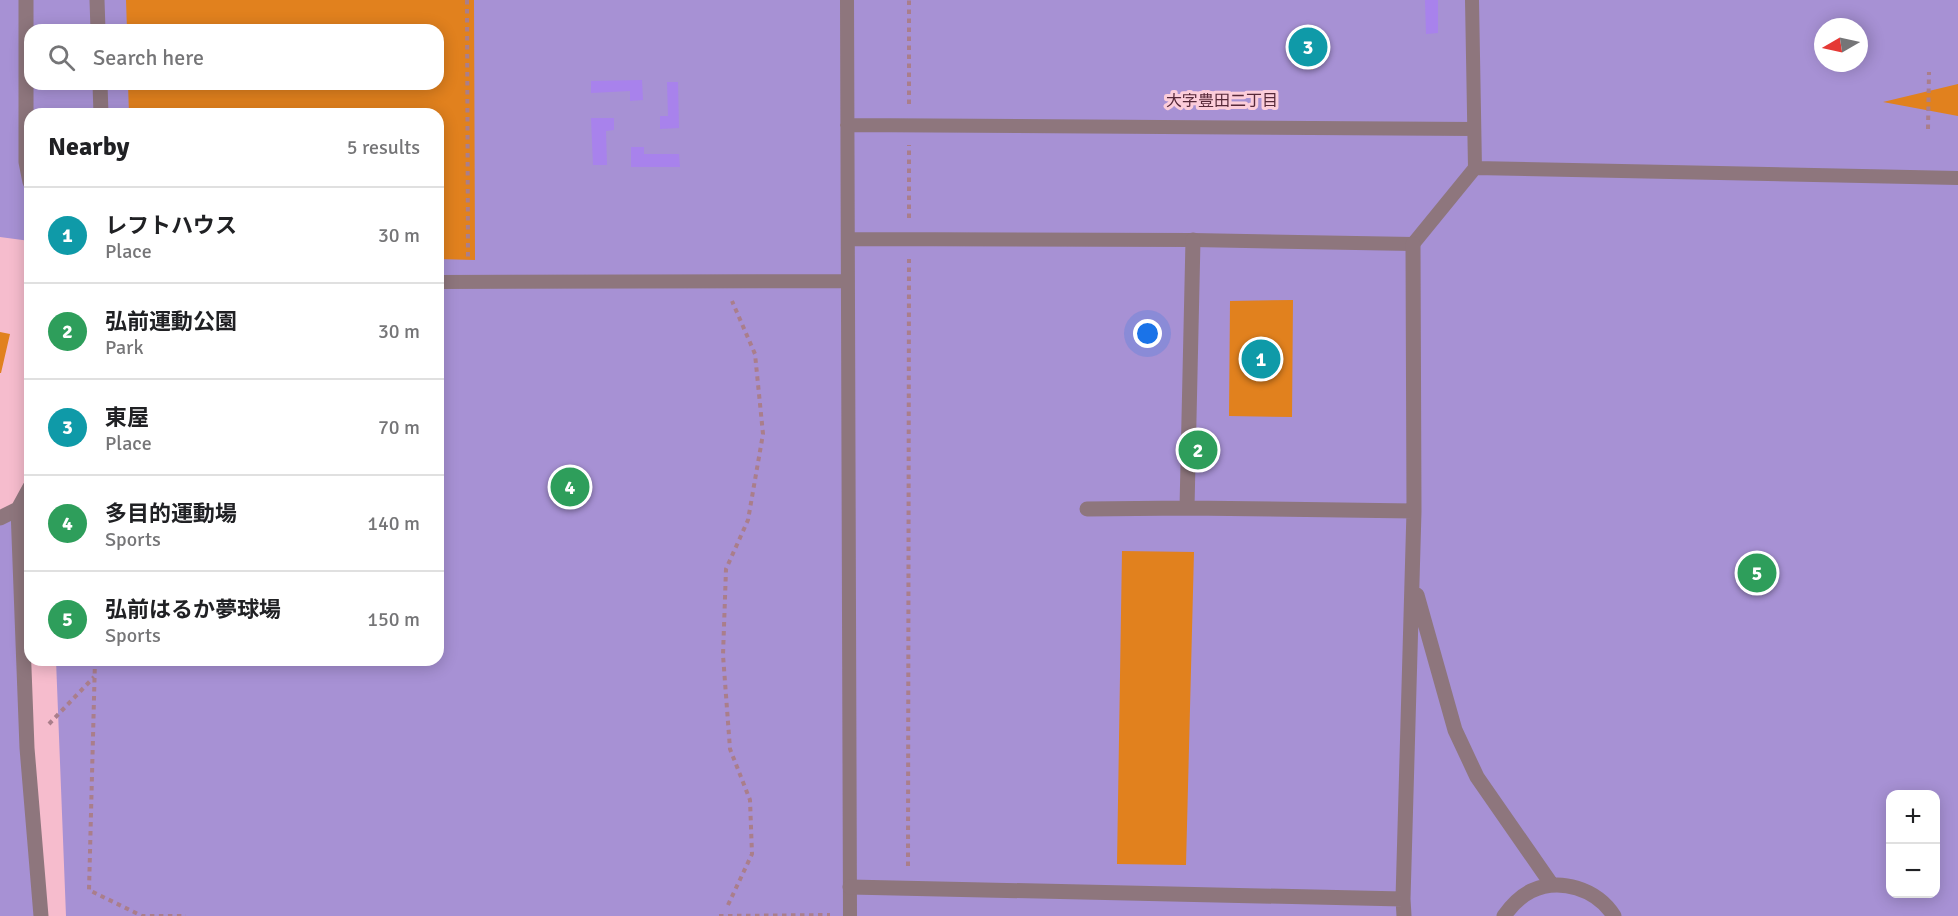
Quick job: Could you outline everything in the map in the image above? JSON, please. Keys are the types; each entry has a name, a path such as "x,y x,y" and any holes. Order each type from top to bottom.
{"street":[{"path":"26,0 26,24"},
{"path":"97,0 98,24"},
{"path":"26,90 26,108"},
{"path":"100,90 102,108"},
{"path":"1187,508 1192,240"},
{"path":"1404,916 1414,511 1413,244"},
{"path":"24,498 18,509 27,748 41,916"},
{"path":"0,518 18,509"},
{"path":"1087,509 1414,511"},
{"path":"1412,577 1455,730 1478,777 1552,885"},
{"path":"1504,916 1514,902 1532,890 1552,885 1573,886 1593,894 1609,908 1614,916"},
{"path":"850,887 1403,899"}],"lane":[{"path":"847,0 850,916"},
{"path":"848,239 1192,240 1413,244 1475,168 1472,0"},
{"path":"848,125 1474,129"},
{"path":"1475,168 1958,178"},
{"path":"444,282 848,281"}],"path":[{"path":"467,0 468,282"},
{"path":"908,888 909,0"},
{"path":"1928,129 1929,72"},
{"path":"724,281 755,354 764,434 748,519 726,570 723,655 730,748 750,800 752,854 729,905"},
{"path":"95,666 89,890 142,916 186,916"},
{"path":"27,748 95,677"},
{"path":"719,916 830,915"}],"shaded area":[{"path":"0,0 1958,0 1958,916 66,916 56,666 444,666 444,108 24,108 24,240 0,237"},
{"path":"1425,0 1438,0 1438,33 1426,34"},
{"path":"642,80 643,100 630,101 630,91 591,93 591,81"},
{"path":"667,82 678,82 679,128 660,129 660,116 668,116"},
{"path":"591,118 614,118 614,130 606,131 607,165 593,165"},
{"path":"631,147 644,147 644,154 679,154 680,167 631,167"},
{"path":"18,509 24,615 24,666 27,666 41,916 0,916 0,518"}],"building":[{"path":"126,0 474,0 475,260 444,259 444,108 129,108 128,90 444,90 444,24 127,24"},
{"path":"1305,26 1329,44 1312,70 1287,51"},
{"path":"1958,84 1958,116 1883,102"},
{"path":"1293,300 1292,417 1229,416 1230,301"},
{"path":"0,332 10,334 1,373 0,373"},
{"path":"1122,551 1194,552 1186,865 1117,864"}],"place":[{"name":"東屋","path":"1308,47"},
{"name":"レフトハウス","path":"1261,359"},
{"name":"弘前運動公園","path":"1198,450"},
{"name":"多目的運動場","path":"570,487"},
{"name":"弘前はるか夢球場","path":"1757,573"}],"district":[{"name":"大字豊田二丁目","path":"1222,100"}]}
